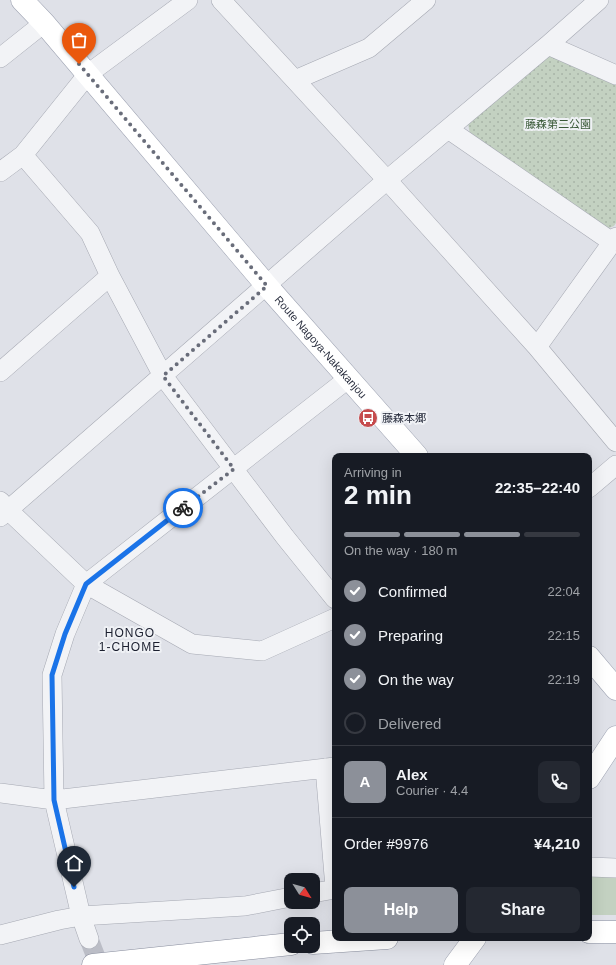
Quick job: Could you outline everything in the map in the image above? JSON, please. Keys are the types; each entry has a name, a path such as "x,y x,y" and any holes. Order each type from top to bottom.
{"main road":[{"name":"Route Nagoya-Nakakanjou","path":"22,0 88,74 267,286 414,453"},
{"path":"592,661 616,689"},
{"path":"592,773 616,737"},
{"path":"592,932 616,932"},
{"path":"320,943 343,941"},
{"path":"455,965 473,941"},
{"path":"93,965 284,945"}],"street":[{"path":"0,172 23,155 88,74 188,0"},
{"path":"221,0 387,180 537,347 616,442"},
{"path":"295,80 369,48 426,0"},
{"path":"332,619 262,651 192,644 86,584 3,509 163,376 387,180 548,45 599,0"},
{"path":"0,58 44,23"},
{"path":"548,45 616,75"},
{"path":"448,129 614,239 537,347"},
{"path":"23,155 90,233 110,276 163,376 285,537 332,595"},
{"path":"0,372 110,276"},
{"path":"89,939 81,916 54,800 52,675 65,634 86,584 349,378"},
{"path":"592,485 616,465"},
{"path":"0,793 54,800 330,768 332,816"},
{"path":"592,867 616,868"},
{"path":"320,891 332,889"},
{"path":"0,935 81,916 245,906 284,898"}],"green space":[{"name":"藤森第二公園","path":"550,53 616,81 616,223 614,226 609,228 470,135 468,123"},
{"path":"592,877 616,877 616,915 592,915"}],"tunnel":[{"path":"89,939 99,965"}],"way so far":[{"path":"79,64 267,286 163,376 234,469 183,508"}],"place":[{"name":"藤森本郷","path":"368,418"}],"district":[{"name":"HONGO 1-CHOME","path":"130,640"}],"route":[{"path":"74,887 54,800 52,675 65,634 86,584 183,508"}]}
